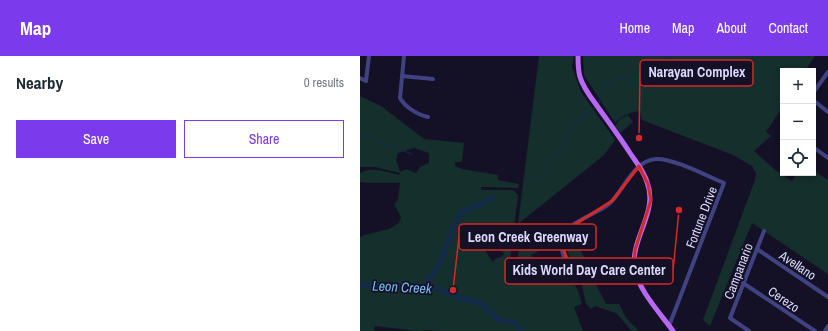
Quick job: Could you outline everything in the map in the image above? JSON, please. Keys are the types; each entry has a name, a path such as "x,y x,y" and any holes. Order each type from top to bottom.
{"main road":[{"path":"578,56 580,78 589,95 639,166 648,184 651,200 648,216 635,250 634,268 640,286 673,331"}],"street":[{"path":"360,78 366,81 369,56"},
{"path":"404,56 400,100 421,116 428,117"},
{"path":"816,89 828,72"},
{"path":"402,76 433,80"},
{"path":"816,102 828,112"},
{"path":"816,149 828,158"},
{"name":"Fortune Drive","path":"639,166 652,160 667,160 724,183 669,326"},
{"path":"577,283 562,252 562,238 564,233 572,226 604,208 612,201 639,166"},
{"name":"Campanario","path":"749,331 730,318 764,231"},
{"name":"Avellano","path":"757,249 828,297"},
{"path":"574,277 634,268"},
{"name":"Cerezo","path":"743,283 815,331"},
{"path":"824,331 828,326"}],"highlighted area":[{"path":"639,166 648,184 651,200 635,250 634,268 574,277 561,243 569,228 612,201"}],"green space":[{"path":"539,56 574,56 572,67 581,92 615,140 604,155 518,224"},
{"path":"583,56 815,56 807,68 780,68 780,111 766,132 771,136 754,151 780,173 780,176 784,176 792,181 795,176 816,176 816,172 828,180 828,274 752,223 710,326 703,320 755,180 756,173 752,166 733,155 642,120 640,111 626,115 615,123 584,75"},
{"path":"360,96 381,106 424,139 464,143 462,162 455,162 455,166 462,169 498,175 498,180 519,184 518,188 481,187 481,190 513,190 518,195 507,284 511,285 518,283 517,266 521,226 552,234 553,244 531,255 541,276 564,265 576,283 575,285 582,304 574,307 583,331 418,331 375,326 374,331 360,331 360,237 389,229 399,223 401,217 394,204 398,200 400,183 360,182 360,173 369,170 379,170 399,175 400,173 375,167 360,167","holes":["414,148 429,153 429,163 420,167 416,173 408,170 400,172 396,160 398,153","489,239 495,241 496,247 504,253 503,256 495,259 493,262 488,256 485,248"]},
{"path":"628,115 633,122 620,133 615,126 620,119"},
{"path":"580,248 589,270 579,272 575,270 567,250"},
{"path":"592,277 606,304 619,304 626,318 639,331 632,331 616,313 595,306 591,309 586,304 581,281 582,278"}],"waterway":[{"path":"599,104 604,84 627,76 671,56"},
{"path":"523,188 543,176 554,157 567,140 574,123 595,107"},
{"path":"360,135 412,154"},
{"path":"425,286 439,265 455,224 462,212 494,198"},
{"name":"Leon Creek","path":"360,285 425,286 437,288 460,298 481,303 498,320 507,321"},
{"name":"Leon Creek","path":"511,322 515,323 522,331"}],"place":[{"name":"Narayan Complex","path":"639,138"},
{"name":"Kids World Day Care Center","path":"679,210"},
{"name":"Leon Creek Greenway","path":"453,290"}]}
